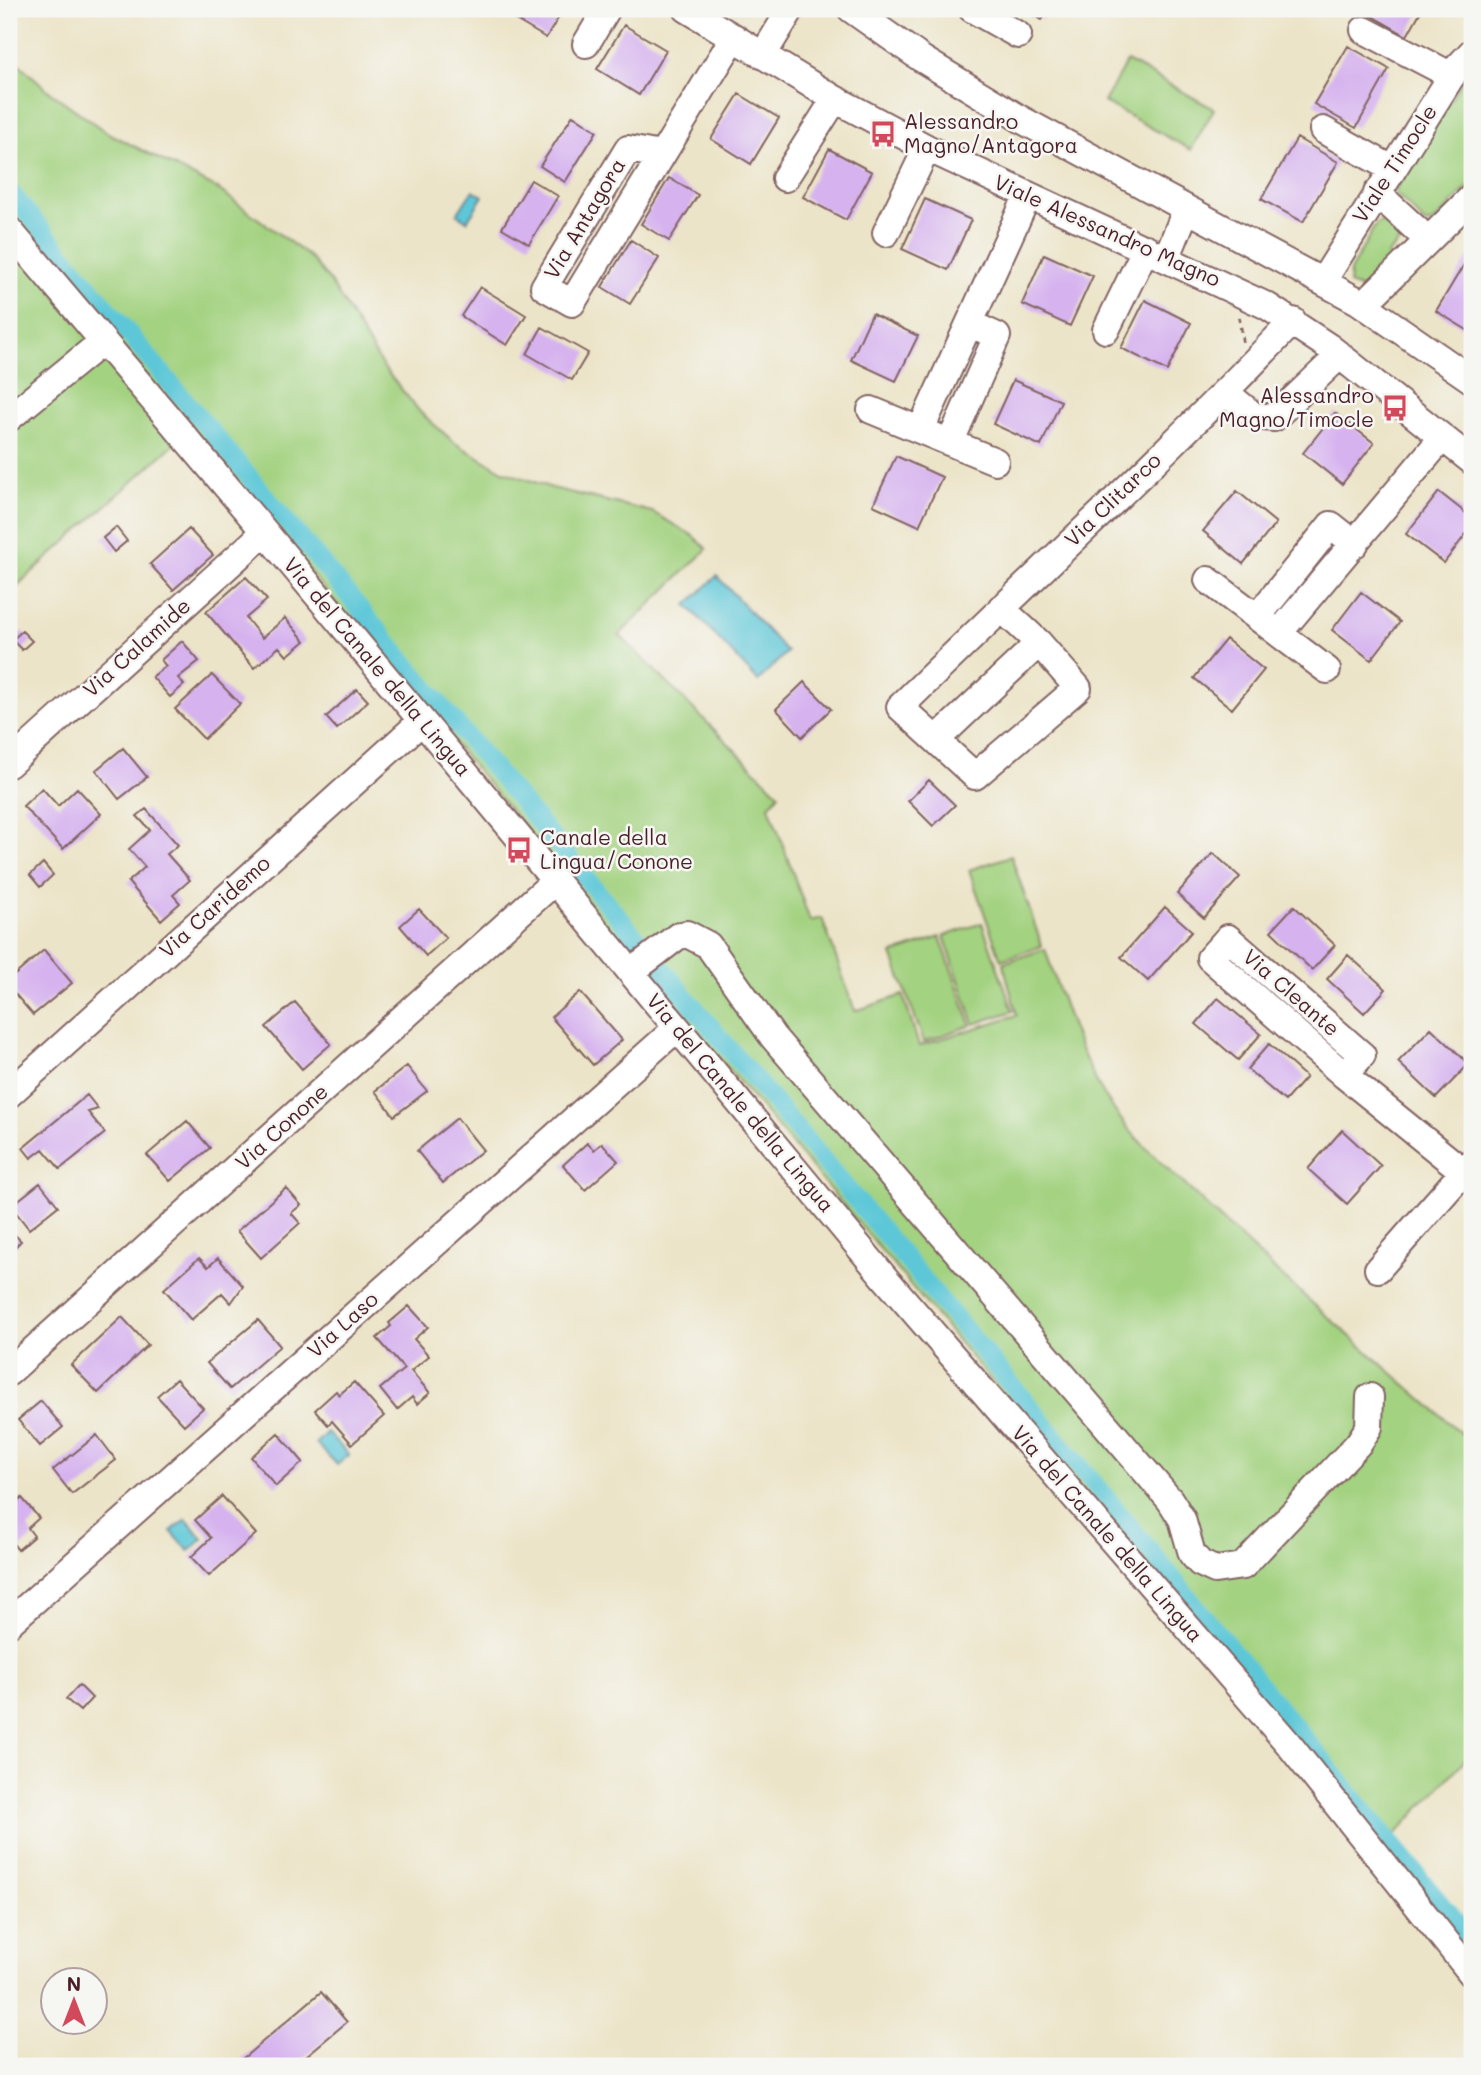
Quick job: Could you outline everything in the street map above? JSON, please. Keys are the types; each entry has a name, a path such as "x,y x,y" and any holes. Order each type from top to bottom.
{"street":[{"path":"586,44 607,9"},
{"name":"Viale Alessandro Magno","path":"687,9 835,99 927,148 1238,290 1293,321 1340,355 1472,461"},
{"path":"763,55 791,9"},
{"path":"852,9 987,99 1186,210 1364,304 1472,380"},
{"path":"972,9 1017,35"},
{"path":"1364,30 1452,76"},
{"name":"Via Antagora","path":"662,155 628,149 544,287 572,303 734,37"},
{"name":"Viale Timocle","path":"1323,281 1452,76 1472,52"},
{"path":"785,178 835,99"},
{"path":"1323,130 1392,169"},
{"path":"886,233 927,148"},
{"path":"1377,193 1428,240"},
{"path":"921,429 1028,195"},
{"path":"1364,304 1472,197"},
{"path":"1106,330 1186,210"},
{"name":"Via del Canale della Lingua","path":"9,230 555,881 638,967 677,1028 894,1288 1287,1742 1472,1974"},
{"name":"Via Clitarco","path":"1001,608 1039,643 1078,688 975,776 900,707 1001,608 1225,392 1293,321"},
{"path":"951,441 997,336 971,324"},
{"path":"9,418 102,342"},
{"path":"1225,392 1254,416 1275,418 1340,355"},
{"path":"871,410 995,461"},
{"path":"1279,633 1443,438"},
{"path":"1258,616 1331,525 1354,544"},
{"name":"Via Calamide","path":"9,764 265,532"},
{"path":"1208,580 1327,670"},
{"path":"937,739 1039,643"},
{"name":"Via Caridemo","path":"9,1094 422,721"},
{"name":"Via Conone","path":"9,1372 555,881"},
{"path":"638,967 668,942 687,934 708,945 773,1037 1170,1500 1182,1519 1192,1554 1200,1563 1214,1570 1243,1566 1358,1444 1369,1427 1370,1397"},
{"name":"Via Cleante","path":"1344,1075 1362,1055 1227,938 1210,958 1344,1075 1468,1167"},
{"name":"Via Laso","path":"9,1622 677,1028"},
{"path":"1378,1269 1468,1167"}],"green space":[{"path":"9,55 49,91 106,132 218,189 310,257 330,281 383,367 420,412 455,443 503,471 552,488 652,512 692,535 707,549 619,635 779,794 769,806 810,921 822,918 855,1011 903,995 919,1046 1017,1015 1003,963 1045,949 1084,1056 1105,1096 1136,1138 1269,1264 1472,1443 1472,1752 1384,1847 9,215"},
{"path":"1127,61 1214,109 1191,150 1104,102"},
{"path":"1472,64 1472,183 1434,222 1426,224 1395,193 1396,189"},
{"path":"1388,220 1401,231 1401,240 1387,255 1395,262 1368,291 1349,284 1350,271 1373,229 1378,223"},
{"path":"9,230 183,436 9,593"},
{"path":"1011,856 1042,946 1001,960 969,870"},
{"path":"982,923 1013,1011 974,1024 944,936"},
{"path":"940,937 971,1025 924,1042 892,954"}],"water":[{"path":"473,190 483,196 467,221 457,214"},
{"path":"717,576 787,652 758,681 687,605"},
{"path":"327,1432 349,1455 337,1465 316,1443"},
{"path":"186,1519 203,1539 189,1551 171,1531"}],"building":[{"path":"507,9 564,9 546,38 504,13"},
{"path":"1022,9 1049,9 1042,20"},
{"path":"1369,9 1422,9 1407,36 1367,13"},
{"path":"624,25 666,50 639,95 597,69"},
{"path":"1348,46 1389,69 1356,128 1314,104"},
{"path":"739,94 779,118 751,164 711,139"},
{"path":"573,115 597,131 565,182 540,166"},
{"path":"1297,138 1338,162 1303,222 1261,199"},
{"path":"829,149 872,172 846,220 803,197"},
{"path":"669,178 698,195 669,241 641,224"},
{"path":"531,180 558,196 529,244 502,228"},
{"path":"925,199 971,220 948,270 902,249"},
{"path":"631,240 659,258 630,304 602,287"},
{"path":"1472,251 1472,333 1436,311"},
{"path":"1044,254 1093,276 1070,326 1022,304"},
{"path":"480,287 526,315 507,345 461,316"},
{"path":"1145,300 1191,323 1167,371 1121,348"},
{"path":"872,314 918,336 896,381 851,360"},
{"path":"542,327 588,353 572,380 527,354"},
{"path":"1013,380 1061,401 1041,446 993,424"},
{"path":"1335,413 1374,443 1342,484 1303,453"},
{"path":"896,456 942,477 919,526 873,505"},
{"path":"1237,491 1276,523 1243,564 1203,531"},
{"path":"1439,492 1472,518 1472,526 1444,563 1406,534"},
{"path":"116,527 127,541 114,552 103,538"},
{"path":"189,529 213,555 173,590 150,564"},
{"path":"246,577 267,600 246,618 262,638 285,618 305,641 287,656 279,647 254,668 206,612"},
{"path":"1361,592 1400,622 1371,660 1332,630"},
{"path":"22,631 32,641 22,650 12,640"},
{"path":"1226,639 1264,670 1232,709 1194,678"},
{"path":"182,641 199,661 178,678 184,685 170,697 152,677 166,666 161,660"},
{"path":"212,675 240,704 204,739 175,709"},
{"path":"804,682 831,709 802,737 776,709"},
{"path":"357,689 368,701 337,729 326,717"},
{"path":"123,748 147,777 119,799 96,770"},
{"path":"929,780 955,805 933,826 908,801"},
{"path":"42,788 58,806 77,788 101,814 63,849 23,806"},
{"path":"146,809 178,845 167,854 190,880 173,895 180,903 161,920 128,882 145,867 129,849 150,830 137,816"},
{"path":"1213,853 1240,877 1204,918 1177,894"},
{"path":"43,863 53,875 40,887 30,875"},
{"path":"1294,906 1335,945 1312,970 1271,931"},
{"path":"1165,907 1192,931 1148,981 1121,957"},
{"path":"419,909 446,938 426,956 400,926"},
{"path":"44,950 72,983 33,1015 9,987 9,980"},
{"path":"1348,955 1386,989 1364,1013 1327,979"},
{"path":"580,992 622,1040 593,1065 551,1017"},
{"path":"1218,998 1261,1034 1238,1060 1196,1024"},
{"path":"295,1002 331,1044 302,1069 266,1027"},
{"path":"1431,1028 1469,1064 1436,1098 1398,1062"},
{"path":"1269,1044 1306,1077 1285,1101 1247,1069"},
{"path":"407,1066 427,1091 394,1116 375,1091"},
{"path":"87,1095 98,1109 88,1112 105,1133 60,1169 43,1149 31,1158 23,1148"},
{"path":"457,1118 483,1150 443,1183 417,1151"},
{"path":"187,1121 210,1148 170,1181 147,1155"},
{"path":"1342,1130 1381,1166 1347,1204 1308,1169"},
{"path":"587,1143 594,1150 602,1143 618,1161 585,1190 563,1165"},
{"path":"40,1183 58,1206 29,1229 11,1206"},
{"path":"286,1188 301,1205 291,1213 300,1223 261,1258 237,1231"},
{"path":"9,1229 21,1241 11,1251 9,1249"},
{"path":"199,1258 208,1267 218,1258 243,1286 231,1303 222,1293 191,1320 164,1289"},
{"path":"409,1306 428,1327 414,1339 429,1356 411,1371 430,1393 417,1404 412,1397 397,1410 380,1389 404,1369 377,1338 391,1326 389,1323"},
{"path":"122,1317 148,1345 98,1393 71,1365"},
{"path":"258,1320 280,1346 230,1389 207,1363"},
{"path":"176,1379 203,1408 184,1425 157,1396"},
{"path":"354,1382 384,1416 352,1444 332,1421 328,1425 315,1410 336,1391 339,1395"},
{"path":"41,1401 63,1427 40,1446 18,1420"},
{"path":"278,1433 303,1462 276,1486 251,1457"},
{"path":"97,1435 116,1460 72,1494 53,1470"},
{"path":"222,1496 256,1534 209,1576 191,1557 211,1538 195,1520"},
{"path":"22,1498 39,1518 28,1528 34,1536 18,1550 9,1539 9,1510"},
{"path":"79,1685 92,1698 80,1711 66,1699"},
{"path":"321,1992 347,2022 294,2066 234,2066"}],"waterway":[{"path":"9,191 1113,1506 1472,1942"}],"place":[{"name":"Alessandro Magno/Antagora","path":"883,134"},
{"name":"Alessandro Magno/Timocle","path":"1395,408"},
{"name":"Canale della Lingua/Conone","path":"519,850"}]}
